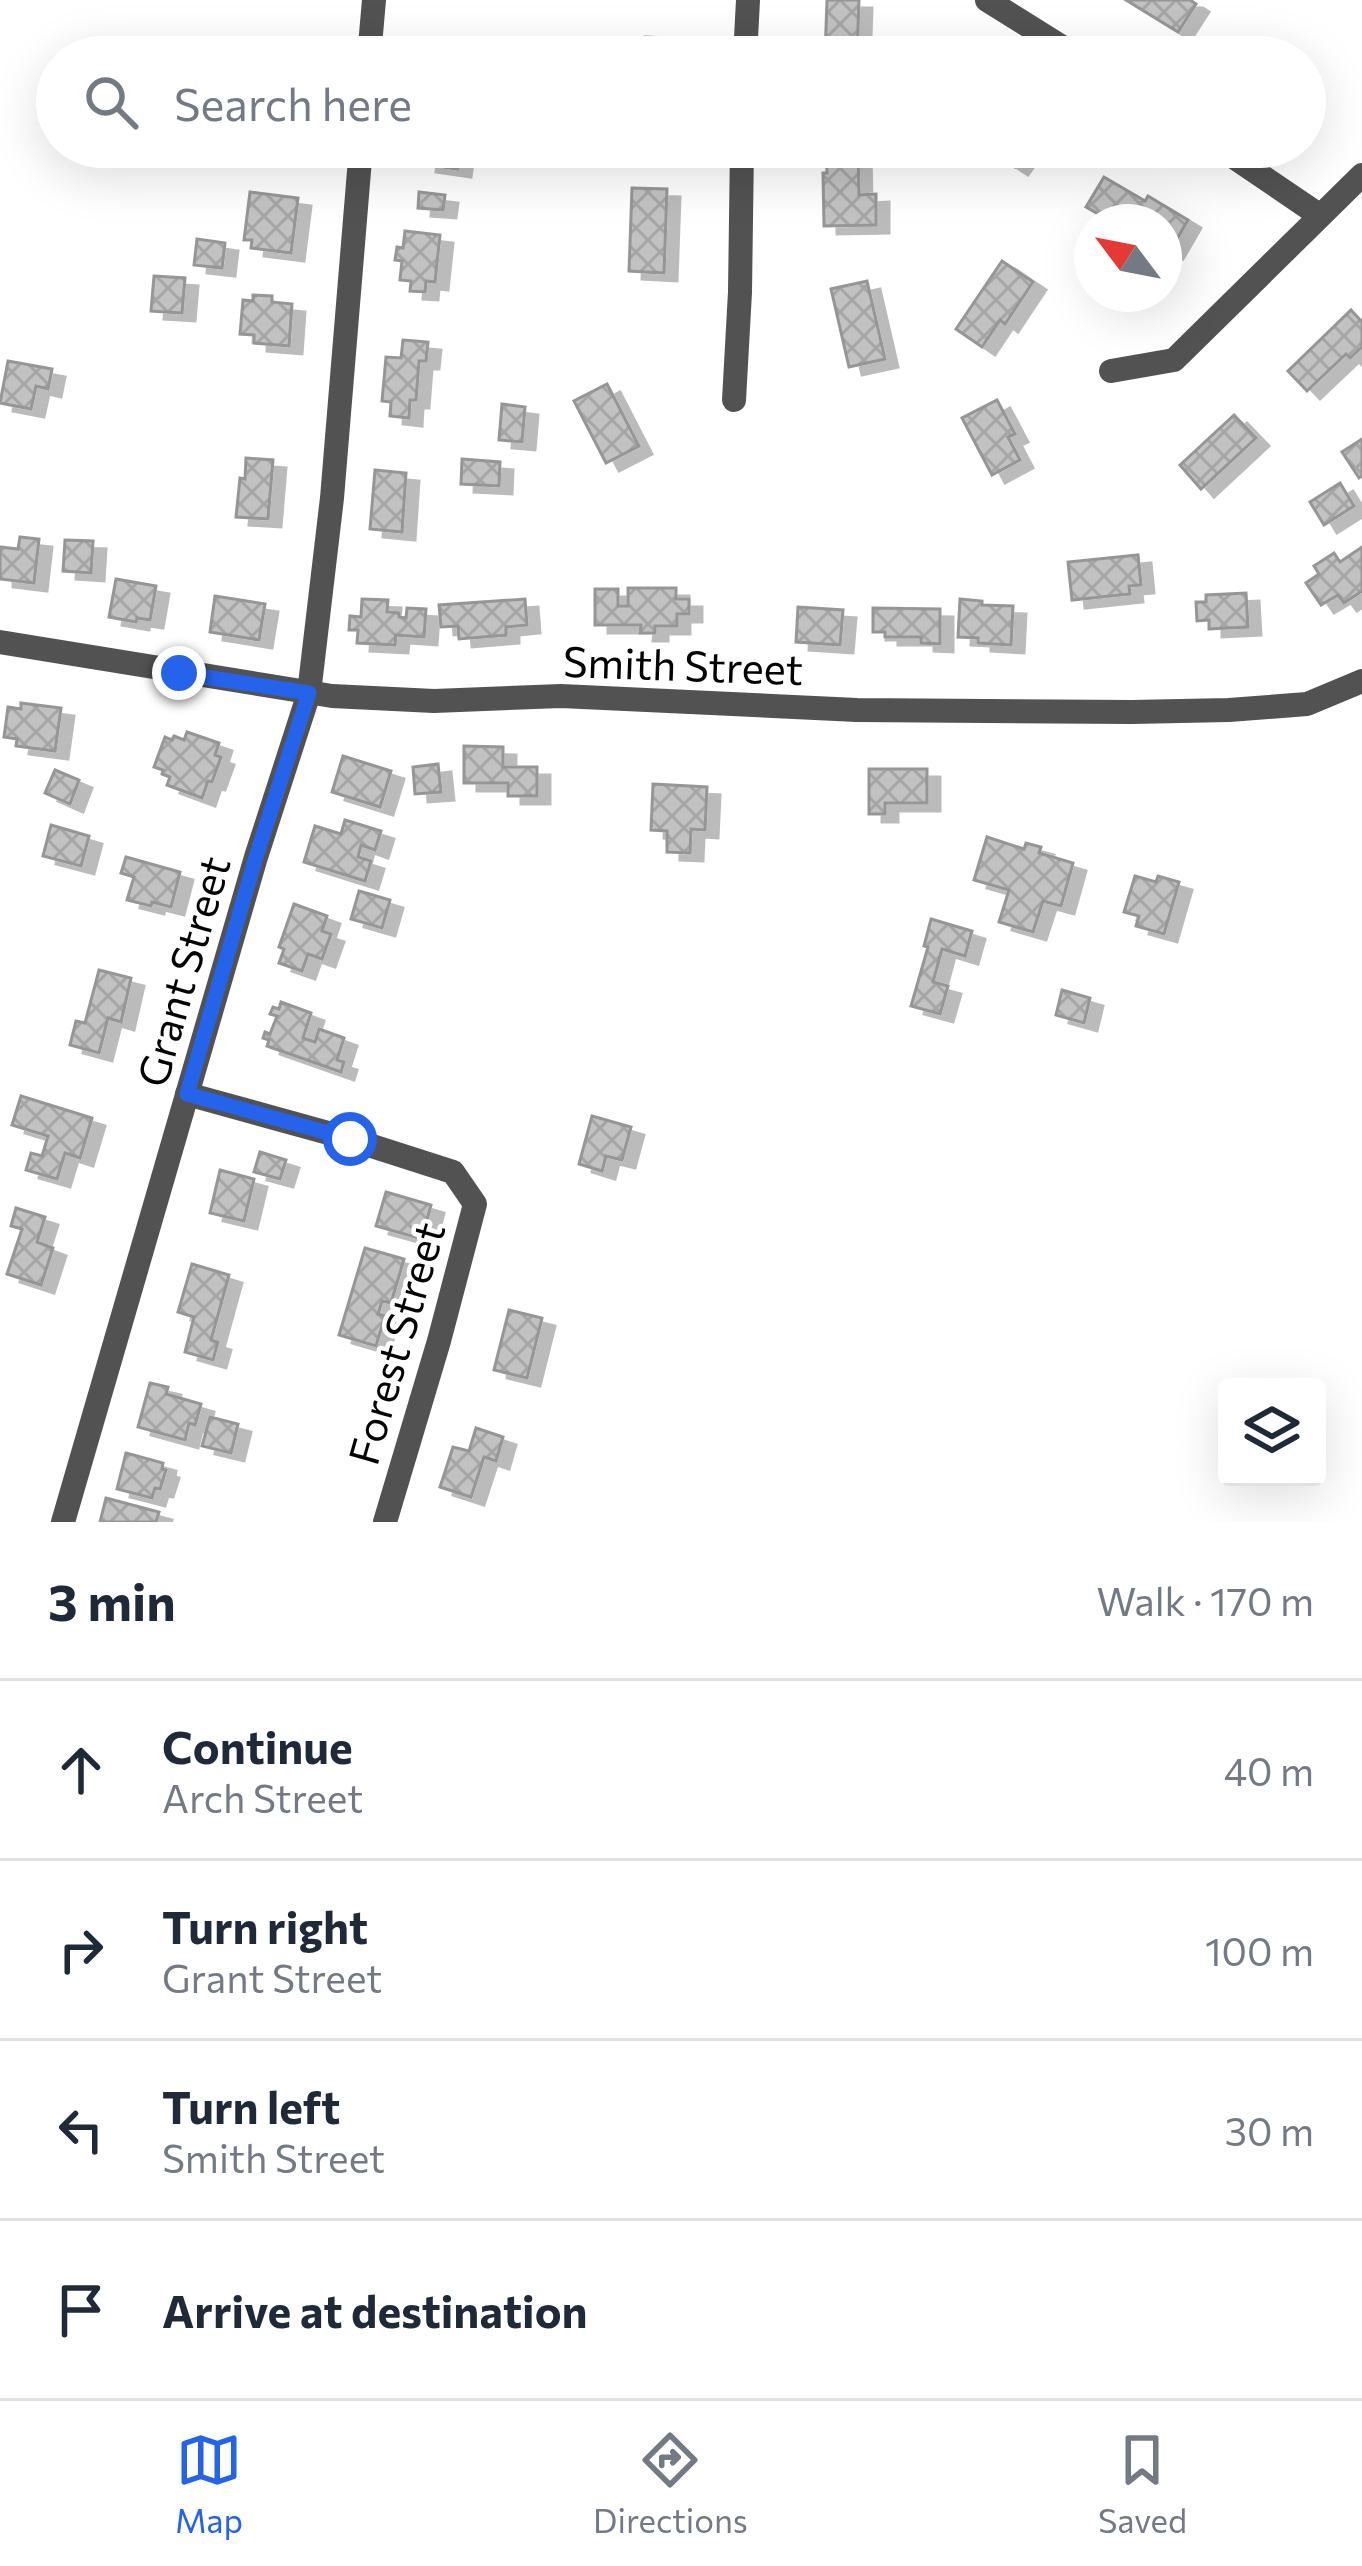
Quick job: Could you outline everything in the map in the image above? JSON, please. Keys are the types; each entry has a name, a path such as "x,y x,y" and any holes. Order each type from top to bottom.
{"street":[{"path":"371,36 374,0"},
{"path":"746,36 748,0"},
{"path":"987,0 1044,36"},
{"name":"Grant Street","path":"63,1522 256,857 309,693 332,499 359,168"},
{"path":"734,400 742,168"},
{"path":"1250,168 1319,215"},
{"path":"1111,371 1174,360 1362,175"},
{"name":"Smith Street","path":"0,642 309,693 434,701 561,697 857,710 1132,712 1306,704 1358,691"},
{"name":"Forest Street","path":"187,1094 453,1172 475,1204 385,1522"}],"building":[{"path":"827,0 859,0 858,36 826,36"},
{"path":"1126,0 1190,0 1196,4 1178,32"},
{"path":"827,168 858,168 859,195 876,194 876,225 824,226 823,173"},
{"path":"1104,177 1145,201 1148,196 1161,204 1088,204"},
{"path":"632,188 667,189 664,273 629,271"},
{"path":"250,192 298,198 291,253 251,248 252,240 244,240"},
{"path":"419,192 445,195 443,210 418,208"},
{"path":"405,231 440,235 435,282 426,281 425,292 410,291 411,281 400,280 402,261 395,260 397,247 403,248"},
{"path":"197,239 225,243 222,268 194,265"},
{"path":"1002,261 1033,282 1005,324 1000,320 982,347 956,329"},
{"path":"154,276 185,278 182,313 151,311"},
{"path":"867,281 885,359 849,367 831,289"},
{"path":"253,295 292,304 289,346 254,343 254,335 240,334 243,300 253,301"},
{"path":"1351,310 1362,322 1362,347 1350,358 1346,354 1307,391 1288,371"},
{"path":"403,340 428,342 426,361 419,361 416,400 410,400 409,418 390,416 391,402 382,401 386,357 401,358"},
{"path":"8,361 52,369 48,389 36,386 31,409 0,403"},
{"path":"607,384 639,446 606,463 574,401"},
{"path":"997,400 1015,434 1008,437 1020,460 992,475 962,418"},
{"path":"502,404 525,407 522,442 499,440"},
{"path":"1234,415 1256,438 1201,489 1180,465"},
{"path":"1362,439 1362,476 1359,478 1342,452"},
{"path":"246,458 273,460 268,519 236,517"},
{"path":"462,459 500,462 499,486 461,484"},
{"path":"375,470 406,473 402,532 370,529"},
{"path":"1340,483 1354,506 1324,525 1310,502"},
{"path":"20,537 39,539 34,583 0,579 0,547 18,549"},
{"path":"65,540 93,541 91,573 63,571"},
{"path":"1362,547 1362,591 1344,603 1338,595 1321,605 1306,583 1319,574 1314,566 1334,553 1340,562"},
{"path":"1138,555 1141,585 1129,586 1130,594 1072,600 1068,562"},
{"path":"116,579 156,586 150,620 109,617"},
{"path":"628,588 676,588 676,599 689,599 689,614 677,614 677,626 655,626 655,633 640,633 641,625 595,625 595,589 618,589 618,606 628,606"},
{"path":"1246,593 1248,627 1209,629 1209,620 1197,621 1196,602 1206,602 1206,595"},
{"path":"215,596 265,604 259,640 210,632"},
{"path":"362,599 388,600 387,612 399,613 399,617 406,618 407,608 426,609 424,637 396,635 395,645 357,643 358,630 349,630 350,616 361,617"},
{"path":"525,599 527,625 506,627 506,635 459,639 458,626 441,627 439,605"},
{"path":"960,599 1013,606 1011,645 958,637"},
{"path":"798,607 843,610 840,645 796,642"},
{"path":"873,608 940,609 940,644 873,632"},
{"path":"21,703 61,708 55,751 16,746 17,739 4,737 8,707 21,709"},
{"path":"187,732 219,743 215,755 221,757 202,798 167,785 170,777 154,767 165,737 184,740"},
{"path":"464,746 503,747 503,767 537,767 537,796 508,796 508,783 464,783"},
{"path":"343,756 391,771 380,807 332,792"},
{"path":"438,764 441,792 415,794 413,767"},
{"path":"869,769 927,769 927,803 885,803 885,814 869,814"},
{"path":"55,770 79,780 70,804 45,793"},
{"path":"653,784 707,787 705,830 691,829 690,853 667,852 667,831 651,830"},
{"path":"345,820 381,831 375,850 361,845 358,857 371,861 365,881 304,862 315,826 341,834"},
{"path":"51,825 89,836 81,866 43,856"},
{"path":"987,837 1024,849 1026,843 1041,847 1039,853 1073,863 1061,906 1043,901 1033,932 999,922 1009,890 974,880"},
{"path":"126,857 180,872 171,907 127,900 134,877 121,873"},
{"path":"1135,876 1179,882 1164,934 1136,926 1139,916 1124,912"},
{"path":"359,891 390,900 382,928 351,919"},
{"path":"294,904 327,916 322,931 331,934 322,959 308,954 302,971 279,963 284,949 279,947"},
{"path":"931,919 972,931 965,956 942,949 933,982 948,986 940,1014 911,1006"},
{"path":"99,970 131,978 121,1022 108,1018 99,1053 70,1045 76,1021 85,1023"},
{"path":"1062,990 1090,998 1084,1023 1056,1015"},
{"path":"281,1002 311,1013 303,1038 315,1042 319,1029 344,1038 337,1060 344,1062 341,1072 267,1046 265,1032 270,1034 277,1016 270,1014"},
{"path":"21,1096 92,1118 80,1158 65,1153 57,1179 26,1170 31,1153 42,1156 48,1136 12,1125"},
{"path":"592,1116 631,1127 622,1160 606,1156 602,1171 579,1164"},
{"path":"260,1152 286,1160 280,1179 254,1172"},
{"path":"220,1170 254,1179 244,1221 210,1213"},
{"path":"386,1192 431,1205 422,1239 376,1226"},
{"path":"16,1208 45,1217 37,1242 53,1248 41,1285 7,1274 22,1229 11,1226"},
{"path":"365,1248 404,1259 391,1303 382,1301 378,1314 385,1316 376,1346 339,1335"},
{"path":"192,1264 229,1275 211,1340 218,1342 213,1360 185,1352 194,1317 178,1312"},
{"path":"509,1310 542,1318 527,1378 494,1370"},
{"path":"150,1383 168,1387 166,1394 201,1404 185,1440 138,1427"},
{"path":"210,1417 238,1424 231,1453 202,1446"},
{"path":"476,1428 503,1437 496,1461 484,1457 471,1497 440,1487 453,1447 469,1451"},
{"path":"126,1453 163,1463 166,1470 152,1498 117,1489"},
{"path":"106,1498 159,1512 156,1522 100,1522"}],"route":[{"path":"179,673 309,693 187,1094 350,1139"}]}
